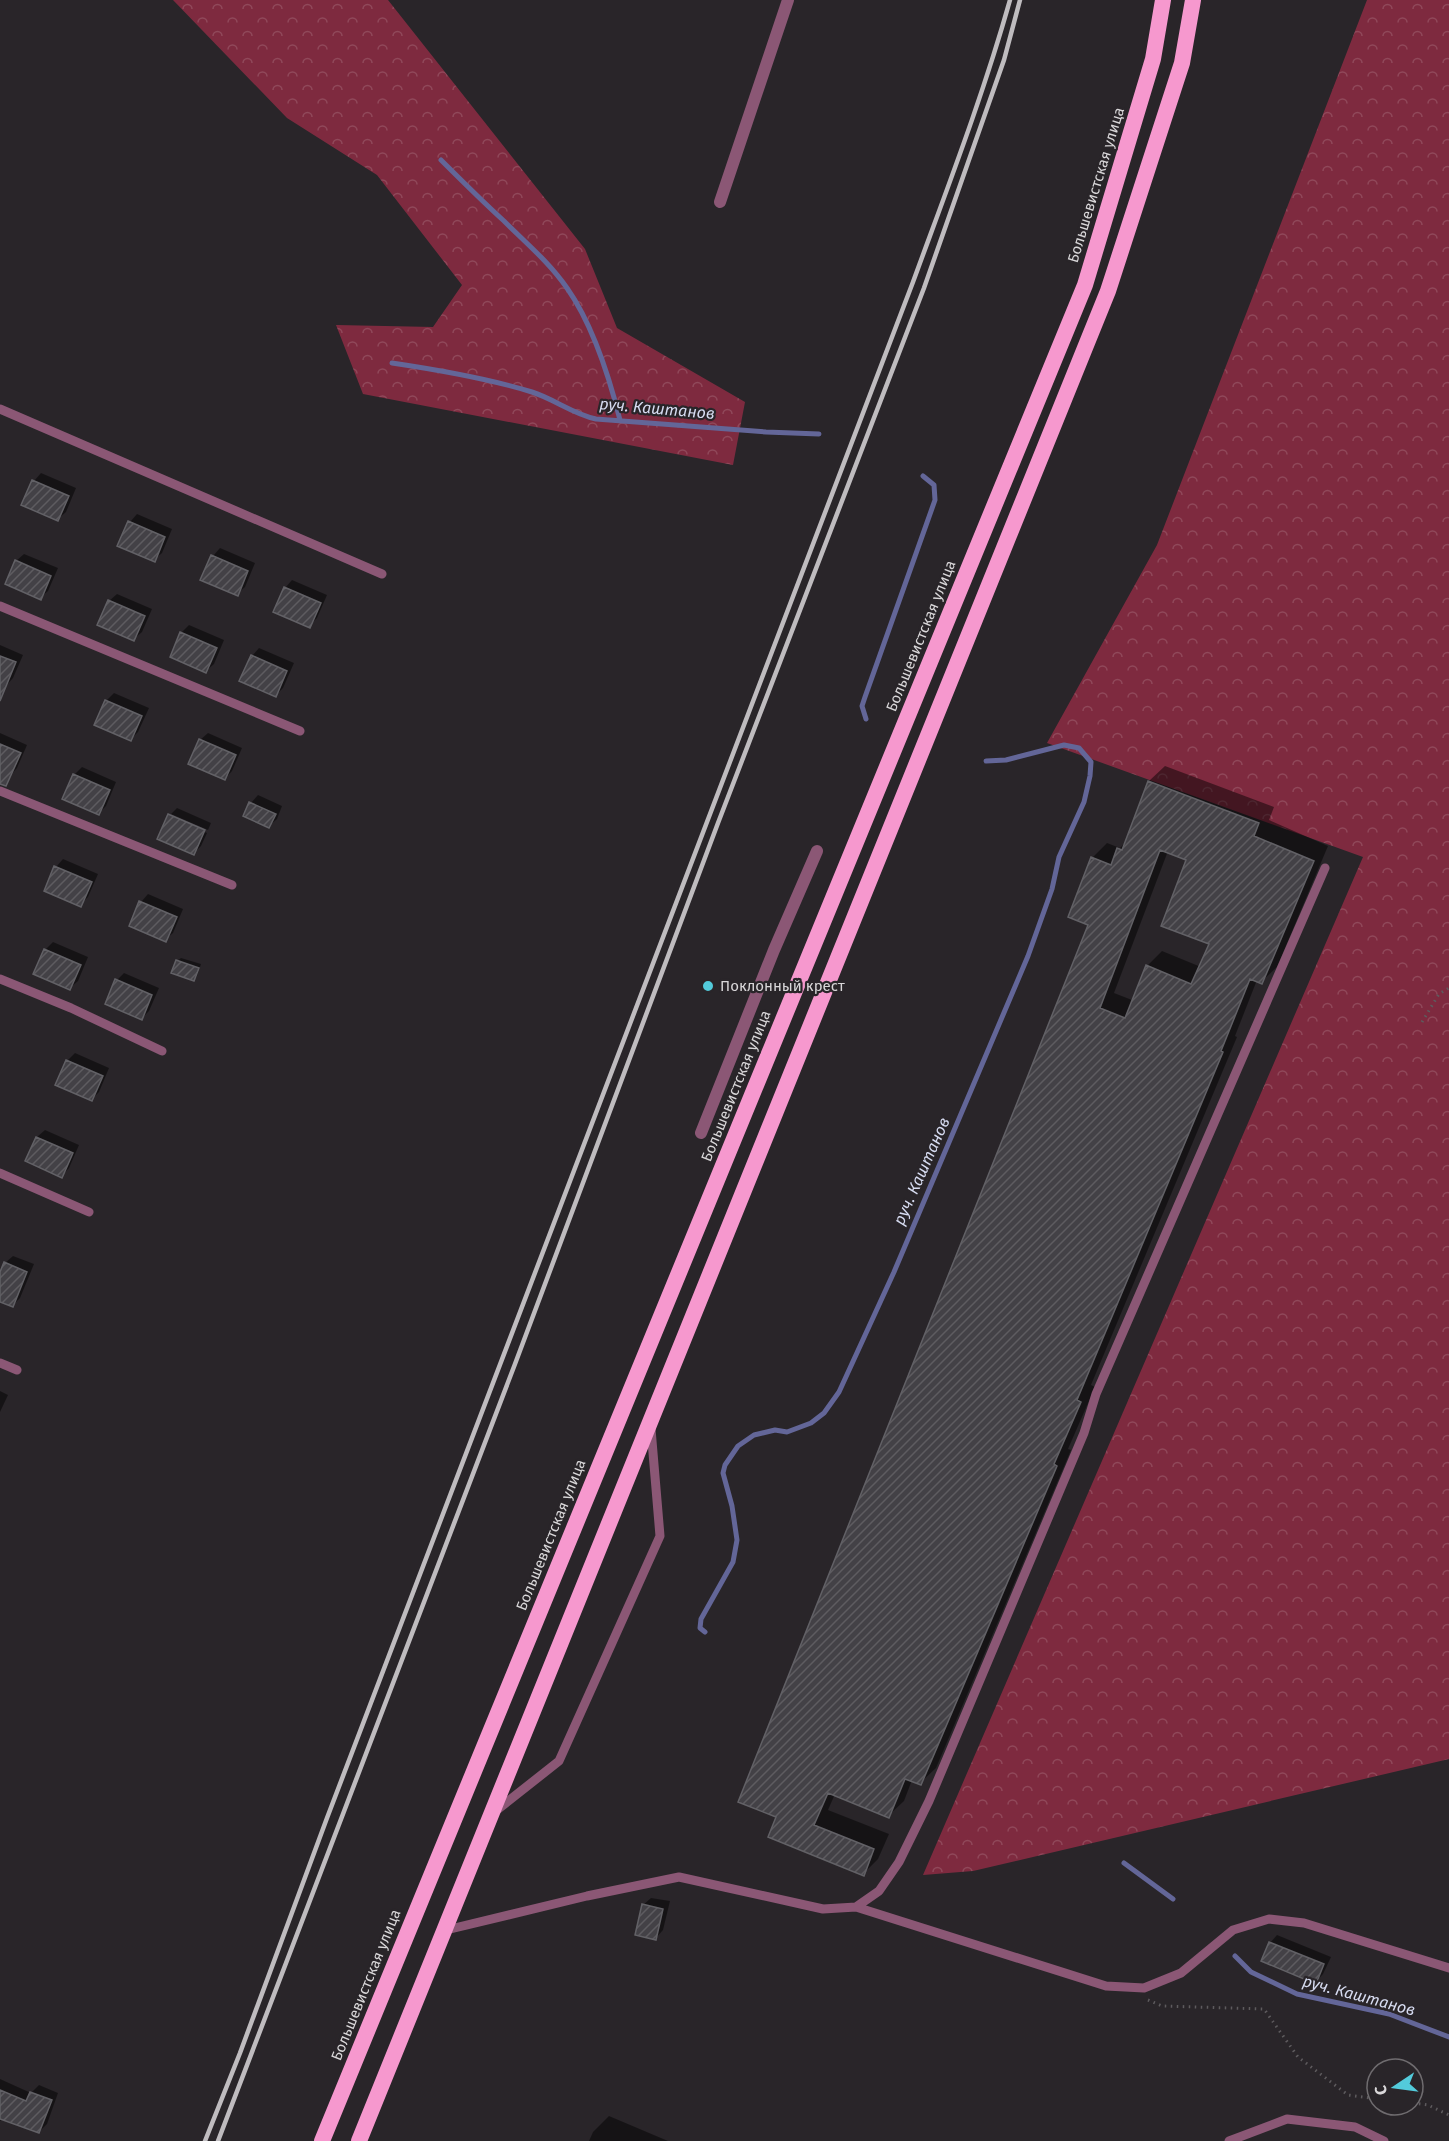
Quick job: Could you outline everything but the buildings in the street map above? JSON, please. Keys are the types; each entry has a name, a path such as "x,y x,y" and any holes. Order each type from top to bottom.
{"highway":[{"name":"Большевистская улица","path":"322,2141 1085,285 1153,59 1163,0"},
{"path":"359,2141 442,1931 1108,291 1182,63 1192,0"}],"street":[{"path":"720,202 788,0"},
{"path":"701,1133 774,950 817,851"}],"lane":[{"path":"0,409 382,574"},
{"path":"0,606 300,731"},
{"path":"0,791 232,885"},
{"path":"856,1907 879,1891 886,1881 899,1862 929,1801 1084,1432 1096,1394 1325,868"},
{"path":"0,979 71,1008 162,1051"},
{"path":"1,1177 89,1212"},
{"path":"0,1363 17,1370"},
{"path":"490,1815 559,1761 660,1536 650,1421"},
{"path":"442,1931 679,1877 823,1909 856,1907 1106,1986 1144,1988 1181,1973 1233,1930 1269,1919 1304,1923 1449,1968"},
{"path":"1229,2141 1287,2120 1355,2127 1384,2141"}],"path":[{"path":"1422,1022 1439,994 1449,988"},
{"path":"1144,1998 1162,2006 1264,2009 1298,2057 1348,2095 1365,2097"},
{"path":"1425,2105 1449,2115"}],"green space":[{"path":"173,0 388,0 585,249 617,328 745,402 733,465 363,394 336,325 433,327 462,285 377,175 287,118"},
{"path":"1367,0 1449,0 1449,1759 973,1871 923,1875 1363,857 1047,743 1157,545"}],"waterway":[{"path":"441,160 537,253 567,288 585,318 599,351 620,420"},
{"name":"руч. Каштанов","path":"392,363 463,375 515,387 596,419 819,434"},
{"name":"руч. Каштанов","path":"866,719 862,706 935,500 934,485 923,476"},
{"name":"руч. Каштанов","path":"705,1632 700,1628 701,1619 733,1562 737,1540 732,1506 723,1473 725,1465 738,1446 754,1435 775,1430 787,1432 811,1423 824,1413 839,1392 894,1272 1028,956 1052,889 1059,857 1084,802 1091,762 1079,748 1064,745 1006,760 986,761"},
{"path":"1124,1863 1173,1899"},
{"name":"руч. Каштанов","path":"1235,1956 1251,1972 1297,1994 1389,2014 1449,2037"}],"railway":[{"path":"205,2141 913,282 952,177 1010,0"},
{"path":"218,2141 515,1364 718,823 924,288 1004,60 1020,0"}],"place":[{"name":"Поклонный крест","path":"708,986"}]}
